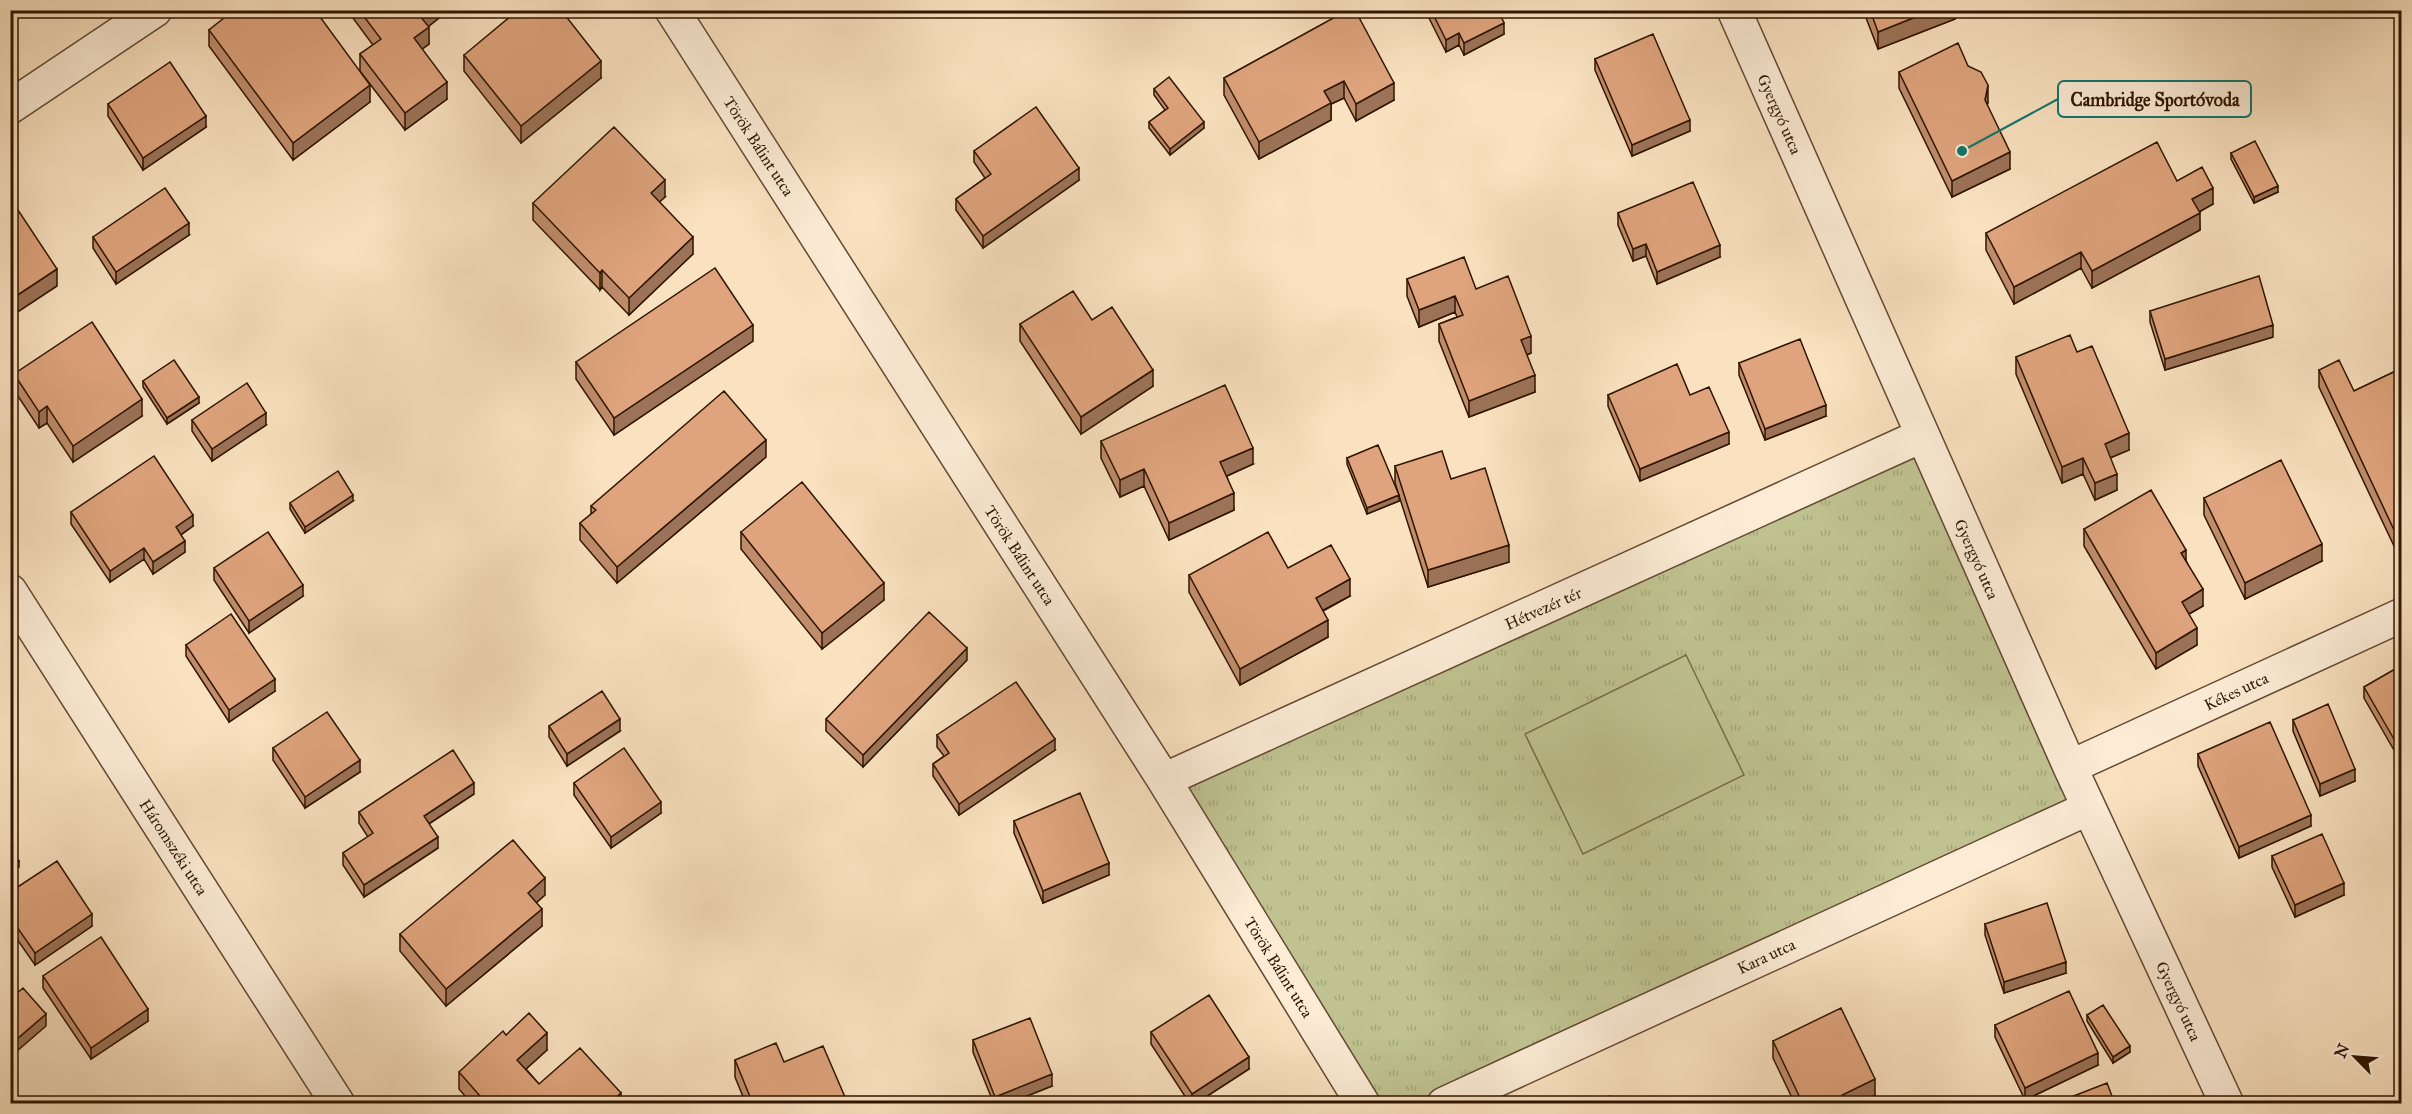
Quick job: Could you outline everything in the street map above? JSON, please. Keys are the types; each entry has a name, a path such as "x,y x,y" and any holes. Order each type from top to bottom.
{"street":[{"path":"10,107 155,10"},
{"name":"Török Bálint utca","path":"672,10 1164,780 1363,1104"},
{"name":"Gyergyó utca","path":"1734,10 2070,767 2227,1104"},
{"name":"Hétvezér tér","path":"1164,780 1922,436"},
{"name":"Háromszéki utca","path":"10,591 338,1104"},
{"name":"Kékes utca","path":"2070,767 2402,615"},
{"name":"Kara utca","path":"1444,1104 2089,808"}],"green space":[{"path":"1921,436 2089,808 1444,1103 1363,1104 1164,780"},
{"path":"1686,655 1744,775 1583,854 1525,734"}],"building":[{"path":"234,10 315,10 370,85 293,143 209,30"},
{"path":"359,10 427,10 420,16 429,27 414,38 447,82 405,113 360,54 381,39"},
{"path":"518,10 561,10 601,61 521,126 464,55"},
{"path":"1348,10 1355,10 1394,83 1356,104 1344,81 1324,91 1331,103 1259,142 1224,78"},
{"path":"1431,10 1498,10 1504,23 1464,43 1459,33 1446,40"},
{"path":"1870,10 1933,10 1878,32"},
{"path":"1653,34 1690,120 1632,145 1595,59"},
{"path":"1958,43 1968,66 1981,72 1988,85 1985,100 2010,152 1952,181 1899,72"},
{"path":"170,62 206,116 143,158 108,104"},
{"path":"1169,77 1204,122 1170,149 1149,122 1168,108 1154,89"},
{"path":"1036,107 1079,168 983,236 956,199 991,174 974,151"},
{"path":"614,127 665,180 651,193 693,237 629,298 602,270 600,273 533,203"},
{"path":"2255,141 2278,186 2254,197 2231,153"},
{"path":"2157,142 2177,181 2202,167 2213,188 2192,199 2200,213 2092,271 2081,252 2014,287 1986,233"},
{"path":"1693,182 1720,245 1657,272 1646,244 1633,249 1618,213"},
{"path":"165,188 189,223 116,272 93,237"},
{"path":"10,198 57,269 10,300"},
{"path":"1464,257 1476,289 1508,276 1531,336 1521,340 1535,375 1469,401 1439,324 1463,315 1455,296 1419,310 1407,279"},
{"path":"715,268 753,325 614,418 576,362"},
{"path":"2259,276 2273,325 2165,359 2150,311"},
{"path":"1073,291 1092,320 1112,307 1153,370 1081,417 1020,324"},
{"path":"92,322 142,399 73,446 47,406 39,412 14,374"},
{"path":"2070,335 2077,352 2092,346 2129,433 2105,444 2117,474 2095,483 2083,458 2062,467 2016,357"},
{"path":"1800,339 1826,405 1765,429 1739,363"},
{"path":"174,360 199,397 167,418 143,381"},
{"path":"2339,360 2354,391 2402,368 2402,547 2319,370"},
{"path":"1677,364 1690,395 1709,387 1729,432 1640,469 1608,395"},
{"path":"247,383 266,413 212,449 192,420"},
{"path":"1225,385 1253,448 1220,462 1234,493 1169,523 1144,469 1120,480 1101,441"},
{"path":"724,391 766,440 617,567 580,523 596,510 591,506"},
{"path":"1378,445 1399,495 1367,508 1347,458"},
{"path":"1442,451 1451,479 1485,468 1509,545 1428,570 1395,466"},
{"path":"154,456 193,515 176,527 185,541 153,562 144,548 110,571 71,512"},
{"path":"2281,460 2322,544 2245,583 2204,498"},
{"path":"338,471 353,495 305,527 290,503"},
{"path":"802,482 884,583 822,633 741,532"},
{"path":"2151,490 2186,550 2181,553 2203,589 2182,602 2197,628 2156,653 2084,529"},
{"path":"268,532 303,585 249,621 214,568"},
{"path":"1268,532 1288,568 1331,545 1350,579 1316,598 1328,620 1240,669 1189,575"},
{"path":"929,612 967,648 863,755 826,719"},
{"path":"231,614 275,679 229,710 186,645"},
{"path":"2402,665 2402,753 2364,687"},
{"path":"1016,682 1055,739 959,804 933,764 949,753 937,735"},
{"path":"602,691 620,719 567,754 549,726"},
{"path":"2328,704 2355,769 2320,784 2293,720"},
{"path":"327,712 360,760 305,797 273,748"},
{"path":"2270,722 2311,815 2239,847 2198,754"},
{"path":"624,748 661,802 611,837 574,783"},
{"path":"453,750 474,783 424,816 438,837 364,885 343,853 373,833 359,812"},
{"path":"1080,793 1109,863 1043,891 1014,821"},
{"path":"2322,834 2344,883 2295,905 2272,856"},
{"path":"513,840 545,878 528,893 542,909 446,989 400,934"},
{"path":"10,848 19,861 10,866"},
{"path":"57,861 92,914 35,953 10,917 10,892"},
{"path":"2047,903 2066,962 2004,982 1985,924"},
{"path":"101,937 148,1009 91,1048 43,976"},
{"path":"23,988 46,1014 10,1045 10,999"},
{"path":"2069,991 2098,1053 2025,1088 1995,1025"},
{"path":"1209,995 1249,1057 1192,1094 1151,1032"},
{"path":"2103,1005 2130,1046 2113,1057 2087,1015"},
{"path":"1841,1008 1875,1079 1842,1095 1846,1104 1803,1104 1773,1041"},
{"path":"529,1013 547,1033 517,1060 539,1084 580,1048 621,1093 609,1104 512,1104 509,1101 506,1104 487,1104 459,1072 503,1031 506,1035"},
{"path":"1030,1018 1052,1074 995,1097 973,1040"},
{"path":"776,1043 784,1062 823,1046 848,1104 753,1104 735,1060"},
{"path":"2107,1083 2115,1104 2053,1104"},
{"path":"2402,1094 2402,1104 2380,1104"},
{"path":"1610,1096 1612,1104 1592,1104"},
{"path":"210,1099 213,1104 200,1104"}],"place":[{"name":"Cambridge Sportóvoda","path":"1962,151"}]}
